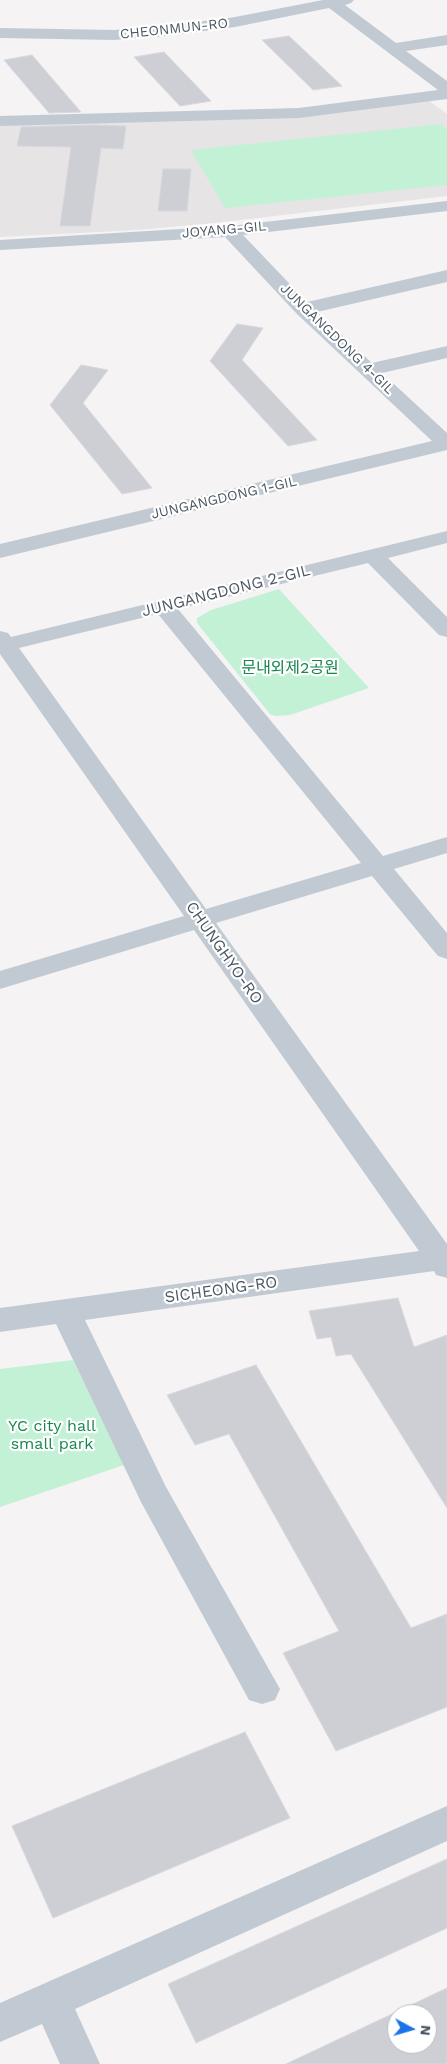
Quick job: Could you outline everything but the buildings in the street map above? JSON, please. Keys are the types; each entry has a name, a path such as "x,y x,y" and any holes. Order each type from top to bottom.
{"street":[{"name":"CHEONMUN-RO","path":"2,26 135,34 235,22 340,2"},
{"path":"340,2 447,88"},
{"path":"395,48 447,40"},
{"path":"0,121 299,113 447,94"},
{"name":"JOYANG-GIL","path":"0,245 230,231 447,206"},
{"name":"JUNGANGDONG 4-GIL","path":"230,231 303,309 447,444"},
{"path":"303,309 447,276"},
{"path":"368,370 447,352"},
{"name":"JUNGANGDONG 1-GIL","path":"0,551 447,444"},
{"name":"JUNGANGDONG 2-GIL","path":"4,649 163,606 447,537"},
{"path":"373,555 447,630"},
{"path":"163,606 447,950"},
{"name":"CHUNGHYO-RO","path":"4,649 445,1262"},
{"path":"0,980 447,845"},
{"name":"SICHEONG-RO","path":"0,1320 445,1262"},
{"path":"65,1311 154,1493 262,1689"},
{"path":"0,2023 447,1823"},
{"path":"51,2000 80,2064"}],"shaded area":[{"path":"428,100 447,114 447,196 214,223 137,230 0,237 0,123 59,123"}],"green space":[{"path":"442,124 447,131 447,185 225,208 191,150"},
{"name":"문내외제2공원","path":"279,589 369,688 290,715 275,716 270,714 197,623 197,618 211,610"},
{"name":"YC city hall small park","path":"73,1360 124,1465 0,1507 0,1369"}]}
